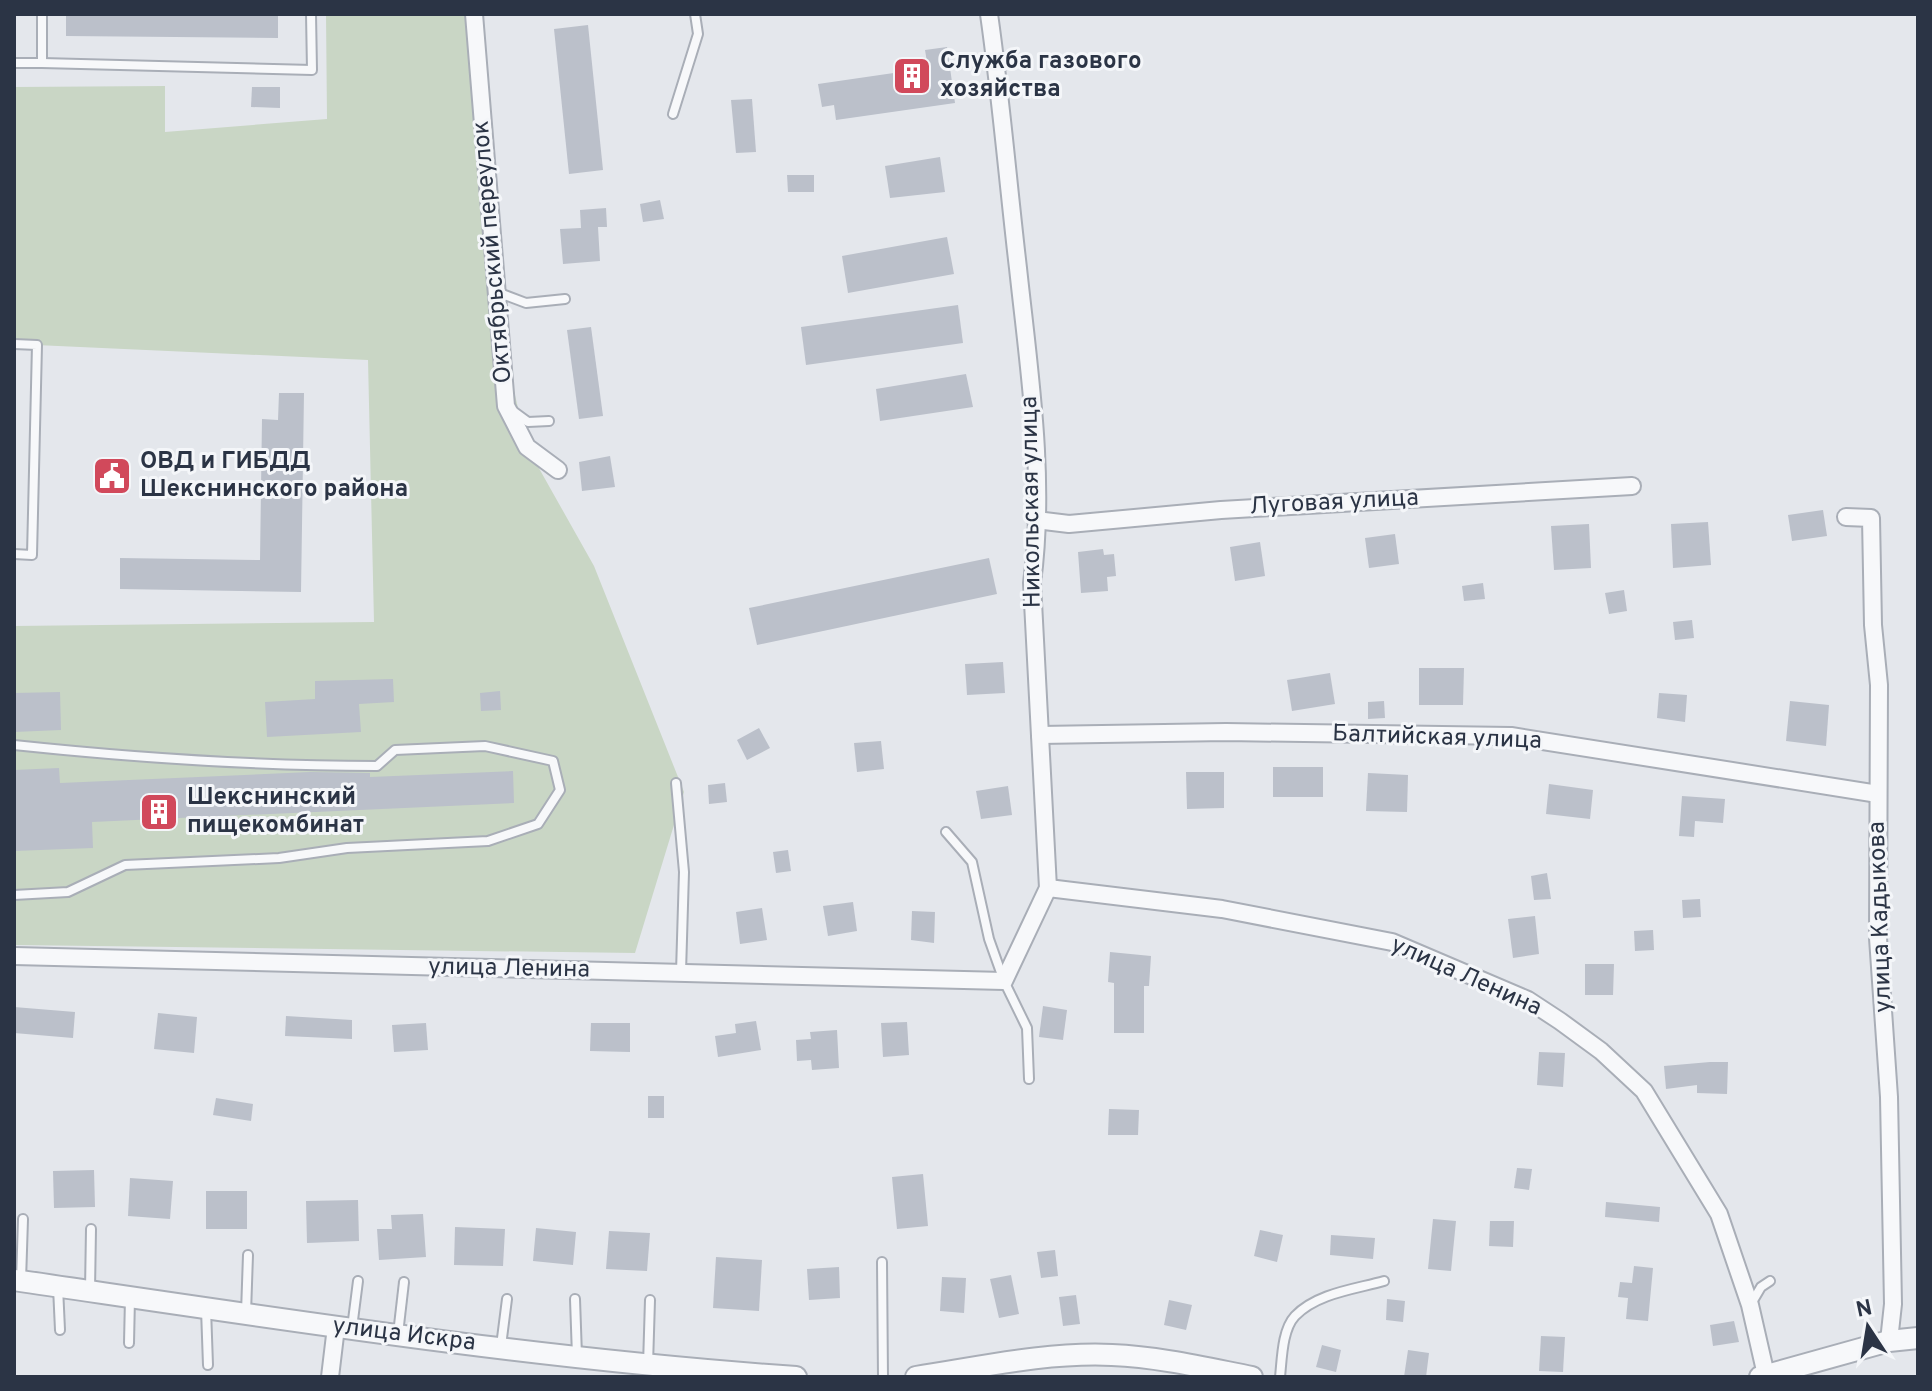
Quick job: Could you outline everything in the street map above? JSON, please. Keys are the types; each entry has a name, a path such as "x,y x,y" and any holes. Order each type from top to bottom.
{"street":[{"name":"Октябрьский переулок","path":"474,14 506,406 527,447 558,470"},
{"name":"Никольская улица","path":"989,14 1000,90 1034,415 1036,550 1032,583 1048,888 1004,981"},
{"name":"Луговая улица","path":"1036,520 1069,524 1221,510 1632,486"},
{"name":"улица Кадыкова","path":"1846,517 1871,518 1873,625 1879,685 1878,938 1889,1097 1893,1304 1889,1341"},
{"name":"Балтийская улица","path":"1040,735 1226,732 1511,736 1878,794"},
{"name":"улица Ленина","path":"1048,888 1222,909 1392,942 1528,1000 1601,1051 1644,1091 1719,1214 1750,1305 1763,1376"},
{"name":"улица Ленина","path":"14,956 1004,981"},
{"name":"улица Искра","path":"18,1281 661,1370 796,1377"},
{"path":"330,1377 344,1328"},
{"path":"1763,1376 1889,1341 1918,1338"},
{"path":"916,1377 1049,1357 1110,1355 1160,1359 1252,1377"}],"lane":[{"path":"42,14 42,63"},
{"path":"14,63 312,70 311,14"},
{"path":"673,114 698,34 695,14"},
{"path":"497,292 526,303 565,299"},
{"path":"14,344 37,345 32,555 14,554"},
{"path":"506,406 528,422 549,421"},
{"path":"14,745 128,757 269,766 377,766 395,750 485,746 553,761 560,790 538,824 488,841 347,848 279,858 125,865 68,892 14,895"},
{"path":"676,783 684,872 681,973"},
{"path":"946,832 972,862 989,939 1004,981 1027,1028 1029,1079"},
{"path":"18,1281 23,1219"},
{"path":"90,1291 91,1229"},
{"path":"246,1314 248,1255"},
{"path":"882,1262 883,1377"},
{"path":"344,1328 358,1281"},
{"path":"1280,1377 1284,1344 1294,1317 1322,1298 1384,1281"},
{"path":"1750,1305 1761,1287 1770,1281"},
{"path":"398,1335 404,1282"},
{"path":"58,1287 60,1330"},
{"path":"129,1343 130,1297"},
{"path":"501,1347 507,1299"},
{"path":"575,1299 577,1357"},
{"path":"650,1300 661,1370"},
{"path":"206,1308 208,1365"}],"green space":[{"path":"326,14 466,14 493,300 527,447 594,566 684,792 635,953 14,945 14,626 374,622 368,360 14,344 14,87 165,86 165,132 327,119"}],"building":[{"path":"66,14 278,14 278,38 66,36"},
{"path":"588,25 603,170 569,174 554,29"},
{"name":"Служба газового хозяйства","path":"947,47 955,103 836,120 834,105 822,107 818,84 928,68 925,50"},
{"path":"252,87 280,87 280,108 251,107"},
{"path":"752,99 756,152 736,153 731,100"},
{"path":"940,157 945,192 890,198 885,166"},
{"path":"787,175 814,175 814,192 788,192"},
{"path":"660,200 664,219 643,222 640,204"},
{"path":"606,208 607,227 598,227 600,261 563,264 560,229 581,228 580,210"},
{"path":"947,237 954,274 848,293 842,256"},
{"path":"958,305 963,343 806,365 801,327"},
{"path":"591,327 603,416 579,419 567,330"},
{"path":"966,374 973,407 880,421 876,389"},
{"path":"279,393 304,393 301,592 120,589 120,558 260,560 262,419 278,420"},
{"path":"610,456 615,487 582,491 579,462"},
{"path":"1823,510 1827,536 1792,541 1788,515"},
{"path":"1708,522 1711,565 1673,568 1671,524"},
{"path":"1589,524 1591,568 1554,570 1551,526"},
{"path":"1395,534 1399,564 1369,568 1365,538"},
{"path":"1260,542 1265,576 1235,581 1230,547"},
{"path":"1103,549 1104,555 1114,554 1116,576 1107,577 1108,591 1081,593 1078,552"},
{"path":"989,558 997,594 757,645 749,608"},
{"path":"1483,583 1485,599 1464,601 1462,586"},
{"path":"1624,590 1627,611 1609,614 1605,593"},
{"path":"1692,620 1694,638 1675,640 1673,622"},
{"path":"1003,662 1005,693 967,695 965,664"},
{"path":"1419,668 1464,668 1463,705 1419,705"},
{"path":"1330,673 1335,704 1292,711 1287,680"},
{"path":"393,679 394,702 359,704 361,732 267,737 265,702 315,699 315,681"},
{"path":"500,691 501,710 481,711 480,693"},
{"path":"60,692 61,730 14,732 14,693"},
{"path":"1659,693 1687,695 1685,722 1657,718"},
{"path":"1384,701 1385,718 1368,719 1368,702"},
{"path":"1790,701 1829,705 1826,746 1786,741"},
{"path":"759,728 770,748 747,760 737,740"},
{"path":"881,741 884,769 857,772 854,743"},
{"path":"1273,767 1323,767 1323,797 1273,797"},
{"name":"Шекснинский пищекомбинат","path":"59,768 60,783 310,772 370,773 370,777 513,771 514,803 92,822 93,848 14,851 14,770"},
{"path":"1186,772 1224,772 1224,808 1187,809"},
{"path":"1368,773 1408,775 1407,812 1366,811"},
{"path":"725,783 727,802 709,804 708,785"},
{"path":"1549,784 1593,790 1590,819 1546,814"},
{"path":"1008,786 1012,815 981,819 976,791"},
{"path":"1682,796 1725,799 1723,823 1695,821 1694,837 1679,836"},
{"path":"788,850 791,871 776,873 773,852"},
{"path":"1547,873 1551,899 1534,900 1531,876"},
{"path":"1700,899 1701,917 1683,918 1682,900"},
{"path":"853,902 857,931 828,936 823,906"},
{"path":"762,908 767,940 740,944 736,912"},
{"path":"912,911 935,912 934,943 911,940"},
{"path":"1535,916 1539,954 1513,958 1508,919"},
{"path":"1653,930 1654,950 1635,951 1634,931"},
{"path":"1110,952 1151,956 1149,986 1144,986 1144,1033 1114,1033 1114,983 1108,982"},
{"path":"1585,964 1614,964 1613,995 1585,995"},
{"path":"1043,1006 1067,1010 1063,1040 1039,1037"},
{"path":"14,1007 75,1012 73,1038 14,1033"},
{"path":"158,1013 197,1017 194,1053 154,1049"},
{"path":"286,1016 352,1020 352,1039 285,1036"},
{"path":"756,1021 761,1050 718,1057 715,1036 736,1033 735,1024"},
{"path":"907,1022 909,1055 883,1057 881,1023"},
{"path":"426,1023 428,1050 394,1052 392,1025"},
{"path":"591,1023 630,1023 630,1052 590,1051"},
{"path":"837,1030 839,1068 812,1070 811,1060 797,1061 796,1040 811,1039 810,1032"},
{"path":"1539,1052 1565,1053 1563,1087 1537,1085"},
{"path":"1728,1062 1727,1094 1697,1093 1697,1085 1666,1089 1664,1066"},
{"path":"648,1096 664,1096 664,1118 648,1118"},
{"path":"216,1098 253,1104 251,1121 213,1115"},
{"path":"1109,1109 1139,1110 1138,1135 1108,1135"},
{"path":"1517,1168 1532,1169 1529,1190 1514,1188"},
{"path":"94,1170 95,1207 54,1208 53,1171"},
{"path":"923,1174 928,1226 897,1229 892,1177"},
{"path":"130,1178 173,1181 170,1219 128,1216"},
{"path":"206,1191 247,1191 247,1229 206,1229"},
{"path":"358,1200 359,1241 307,1243 306,1201"},
{"path":"1606,1202 1660,1207 1659,1222 1605,1217"},
{"path":"423,1214 426,1257 379,1260 377,1229 392,1229 391,1215"},
{"path":"1433,1219 1456,1221 1451,1271 1428,1269"},
{"path":"1490,1221 1514,1221 1513,1247 1489,1246"},
{"path":"455,1227 505,1229 503,1266 454,1265"},
{"path":"536,1228 576,1232 573,1265 533,1261"},
{"path":"1260,1230 1283,1235 1277,1262 1254,1256"},
{"path":"609,1231 650,1233 647,1271 606,1269"},
{"path":"1331,1235 1375,1238 1373,1259 1330,1255"},
{"path":"1055,1250 1058,1276 1041,1278 1037,1252"},
{"path":"716,1257 762,1260 759,1311 713,1308"},
{"path":"1634,1266 1653,1268 1648,1321 1626,1319 1628,1298 1618,1297 1620,1282 1632,1283"},
{"path":"839,1267 840,1298 809,1300 807,1269"},
{"path":"1011,1275 1019,1314 999,1318 990,1279"},
{"path":"942,1277 966,1278 964,1313 940,1311"},
{"path":"1076,1295 1080,1324 1063,1326 1059,1297"},
{"path":"1387,1299 1405,1301 1403,1322 1386,1320"},
{"path":"1169,1300 1192,1305 1186,1330 1164,1325"},
{"path":"1734,1321 1739,1342 1713,1346 1710,1325"},
{"path":"1541,1336 1565,1337 1563,1372 1539,1371"},
{"path":"1322,1345 1341,1350 1336,1372 1316,1367"},
{"path":"1408,1350 1429,1353 1426,1377 1404,1377"}],"place":[{"name":"Служба газового хозяйства","path":"912,76"},
{"name":"ОВД и ГИБДД Шекснинского района","path":"112,476"},
{"name":"Шекснинский пищекомбинат","path":"159,812"}]}
